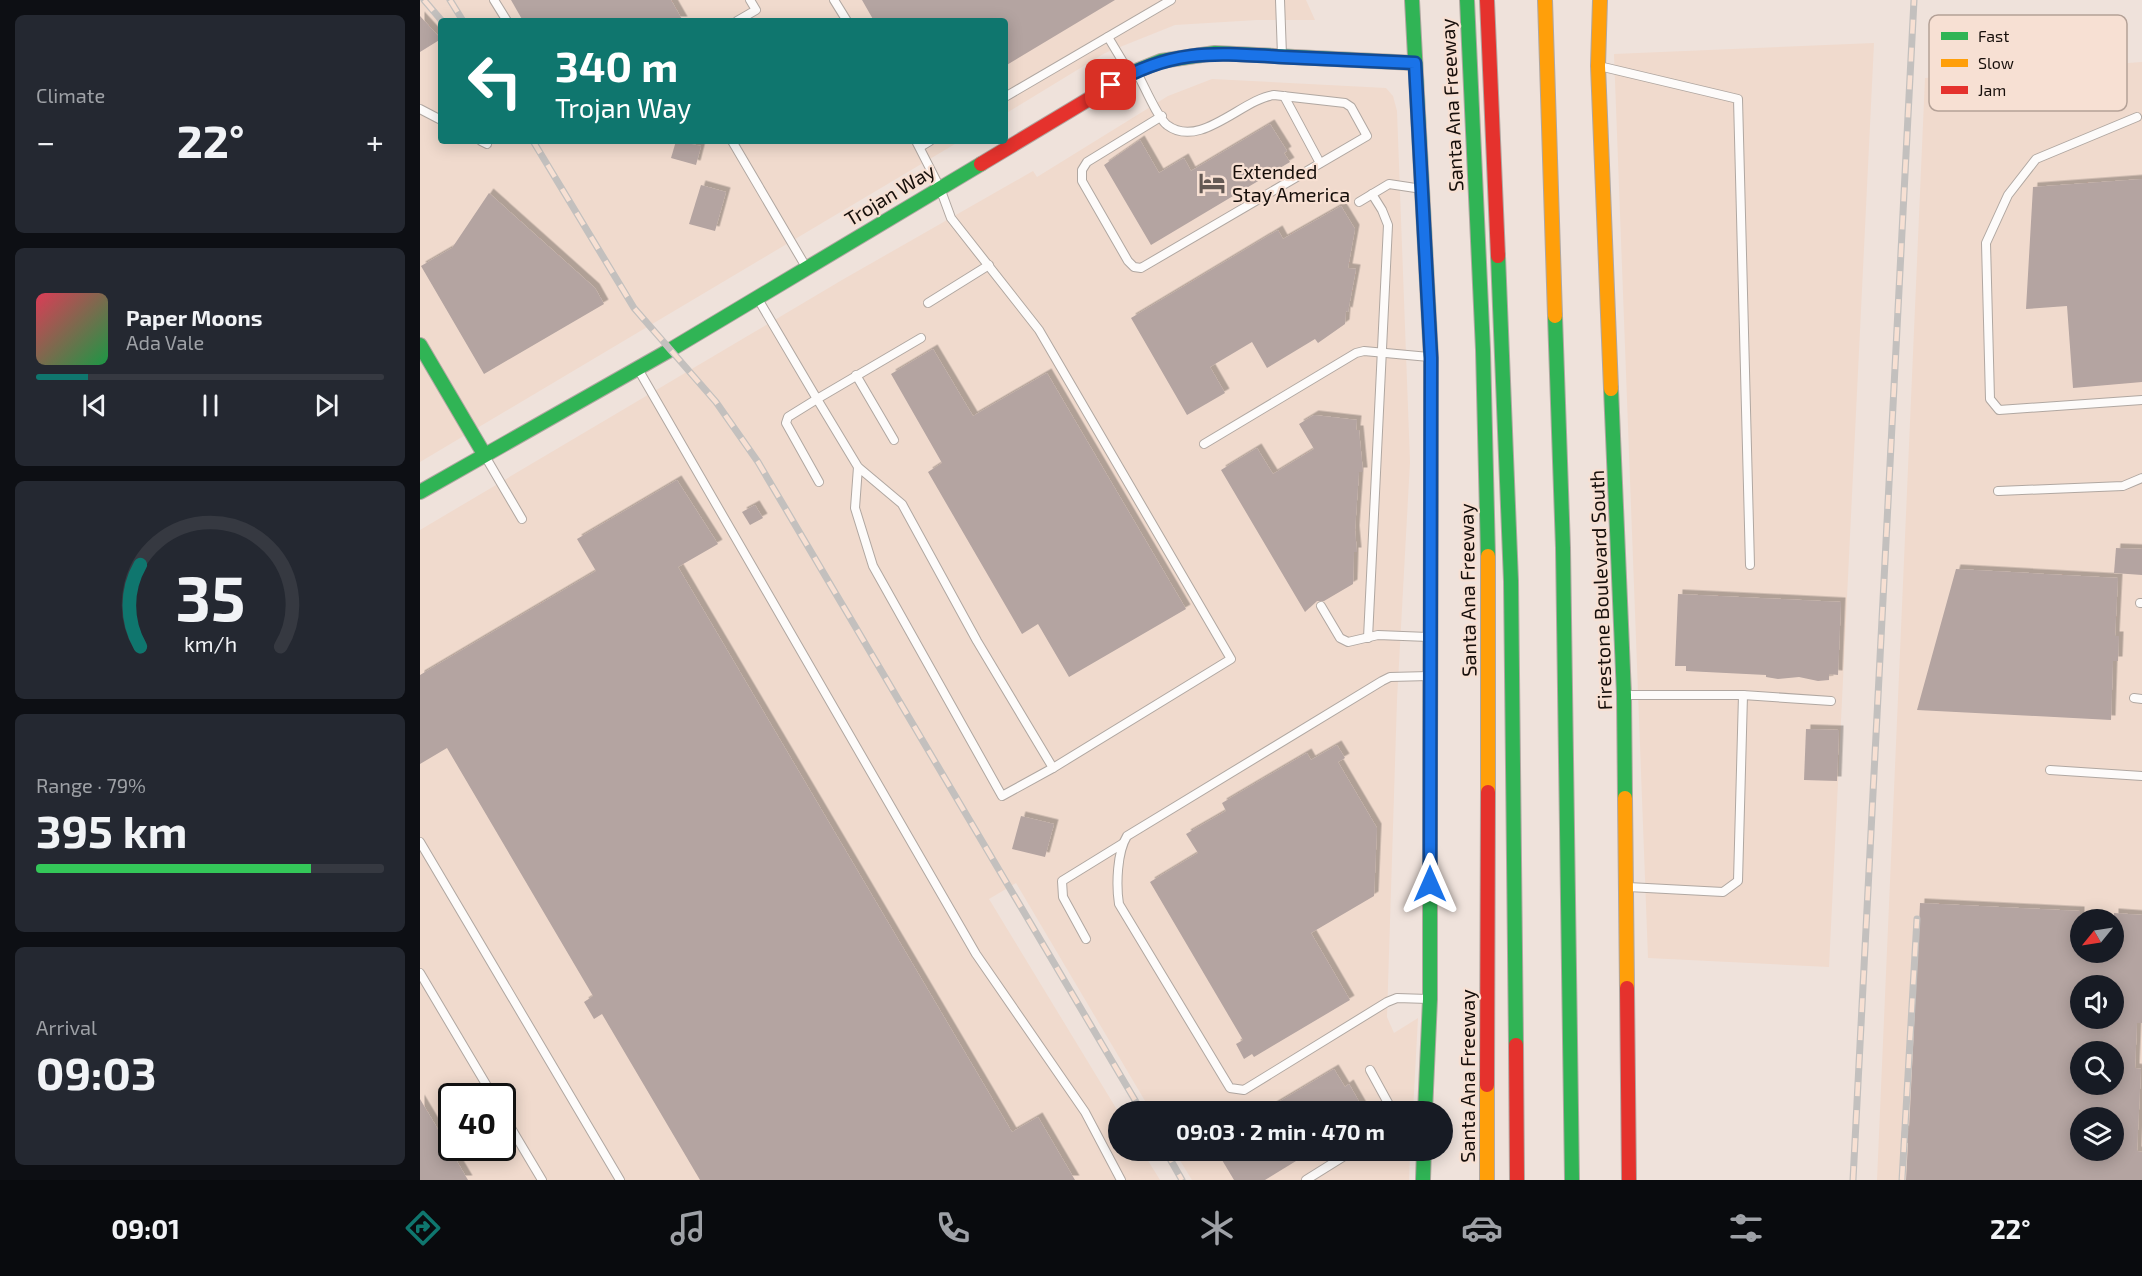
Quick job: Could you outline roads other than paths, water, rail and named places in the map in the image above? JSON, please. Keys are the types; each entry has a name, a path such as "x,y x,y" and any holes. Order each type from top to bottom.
{"main road":[{"path":"1412,0 1431,358 1430,999 1425,1101"},
{"name":"Santa Ana Freeway","path":"1467,0 1483,350 1489,595 1487,1180"},
{"path":"1487,0 1511,581 1517,1180"},
{"path":"1545,0 1550,80 1563,548 1572,1180"},
{"path":"1548,42 1559,0"},
{"name":"Firestone Boulevard South","path":"1600,0 1598,66 1624,695 1628,887 1629,1180"},
{"name":"Trojan Way","path":"420,492 757,298 1133,72 1161,61 1215,52 1415,63"},
{"path":"420,345 484,454"},
{"path":"1423,1180 1424,1161"}],"lane":[{"path":"494,0 505,18"},
{"path":"742,18 756,10 750,0"},
{"path":"834,0 845,18"},
{"path":"1008,95 1171,0"},
{"path":"1280,0 1282,57"},
{"path":"1108,37 1133,72 1162,116 1166,124 1176,129 1192,131 1208,128 1262,96 1284,96 1345,103 1351,107 1367,136 1141,268 1134,267 1128,261 1082,181 1082,170 1087,162 1162,116"},
{"path":"1598,66 1738,99 1750,565"},
{"path":"1284,96 1320,163"},
{"path":"420,109 438,118"},
{"path":"2137,117 2036,159 2008,195 1986,243 1990,399 1999,410 2142,400"},
{"path":"734,144 807,268"},
{"path":"858,467 855,508 873,566 1002,796 1053,768 1231,659 1039,330 951,218 940,188 918,144"},
{"path":"1359,202 1389,184 1423,189"},
{"path":"1368,638 1388,225 1372,194"},
{"path":"928,303 989,265"},
{"path":"757,298 858,467 902,504 977,641 1053,768"},
{"path":"819,482 786,423 788,417 921,338"},
{"path":"1204,444 1356,353 1364,351 1431,358"},
{"path":"638,368 976,954 1085,1112 1121,1180"},
{"path":"856,375 894,440"},
{"path":"484,454 522,519"},
{"path":"1998,491 2123,486 2142,478"},
{"path":"1322,606 1340,638 1347,642 1378,635 1431,638"},
{"path":"1086,939 1063,897 1062,881 1122,844 1127,836 1382,681 1390,677 1431,676"},
{"path":"1624,695 1743,695 1831,701"},
{"path":"1628,887 1723,892 1738,880 1743,695"},
{"path":"2050,770 2142,776"},
{"path":"420,843 620,1180"},
{"path":"1122,844 1119,904 1230,1088 1244,1090 1387,1002 1397,998 1430,999"},
{"path":"420,973 485,1083"},
{"path":"1370,1070 1387,1101"},
{"path":"516,1136 542,1180"},
{"path":"1306,1180 1336,1161"}],"railway":[{"path":"424,0 439,18"},
{"path":"450,0 461,18"},
{"path":"1853,1180 1914,0"},
{"path":"535,144 634,308 716,402 758,462 1136,1101"},
{"path":"1902,1180 1917,919"},
{"path":"1171,1161 1182,1180"}],"place":[{"name":"Extended Stay America","path":"1212,183"}]}
